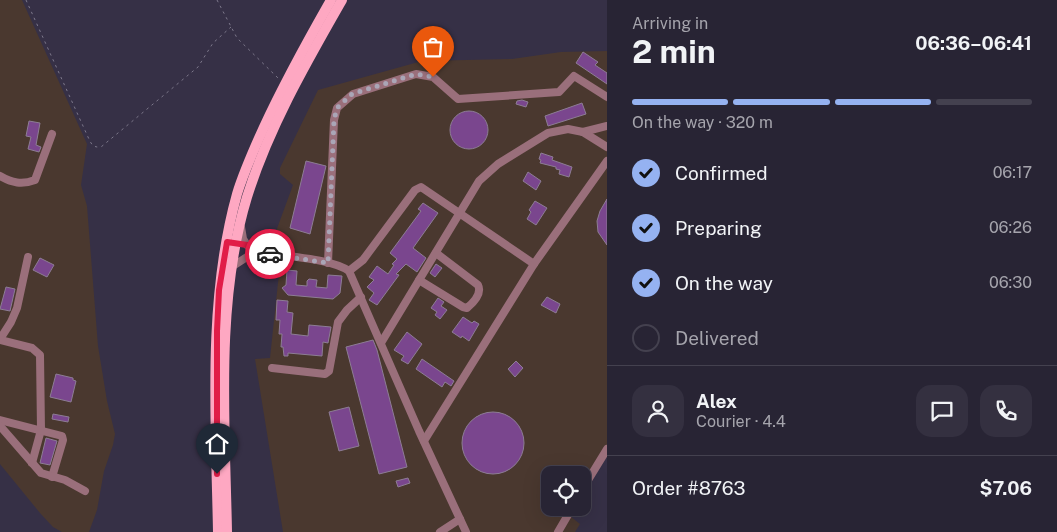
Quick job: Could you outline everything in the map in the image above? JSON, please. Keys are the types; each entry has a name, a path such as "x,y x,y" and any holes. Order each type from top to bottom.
{"main road":[{"path":"218,532 226,316 233,266 237,193 284,84 331,0"},
{"path":"227,532 221,415 219,298 247,199 268,138 342,0"}],"lane":[{"path":"328,263 334,120 337,108 352,94 416,74 433,77 458,99 559,92 574,76 607,97"},
{"path":"381,343 479,181 498,164 548,133 568,130 583,132 607,126"},
{"path":"583,132 607,147"},
{"path":"0,176 18,184 35,180 52,134"},
{"path":"424,441 534,264 607,161"},
{"path":"349,271 363,260 415,190 421,187 534,264"},
{"path":"234,247 250,255 259,256 268,253"},
{"path":"234,247 260,247 268,253 328,263 349,271 466,532"},
{"path":"419,280 462,307 467,308 479,294 480,289 478,285 436,252"},
{"path":"233,266 250,255"},
{"path":"28,257 17,308 0,339 32,348 40,356 41,430 32,463"},
{"path":"272,368 325,374 329,371 338,322 347,310 361,297"},
{"path":"0,420 60,435 63,440 52,477"},
{"path":"0,426 41,473 65,480 84,491"},
{"path":"591,475 607,449"},
{"path":"558,532 567,516"},
{"path":"440,532 460,519"}],"path":[{"path":"26,0 88,137 96,148 101,147 198,67 213,43 231,27"},
{"path":"217,0 236,38 284,84"}],"shaded area":[{"path":"0,0 22,0 87,144 81,185 87,206 98,346 107,401 115,434 104,471 97,510 89,532 62,532 53,527 0,464"},
{"path":"607,51 607,456 591,482 591,466 541,466 541,516 570,516 580,524 575,532 283,532 255,359 270,358 280,264 274,263 268,253 293,185 280,174 280,168 318,90 422,61 512,59 561,52"}],"building":[{"path":"583,52 598,62 595,65 607,73 607,84 576,63"},
{"path":"517,101 528,102 526,107 516,104"},
{"path":"582,103 586,114 548,126 545,116"},
{"path":"469,111 482,117 488,130 482,143 469,149 456,143 450,130 456,117"},
{"path":"29,121 40,123 36,145 41,147 39,152 28,149 31,137 26,136"},
{"path":"541,153 553,157 552,160 572,167 569,177 559,174 560,170 556,169 556,167 540,163"},
{"path":"306,161 326,166 310,234 290,228"},
{"path":"528,172 541,181 536,190 523,181"},
{"path":"607,199 607,245 598,232 597,221"},
{"path":"535,201 547,208 536,225 527,219 531,212 529,210"},
{"path":"423,203 438,213 413,248 426,258 417,272 406,264 396,274 399,275 377,305 369,300 374,293 367,287 374,280 369,277 377,266 388,274 394,265 392,264 397,259 390,253 421,211 418,209"},
{"path":"281,236 289,238 287,250 275,248 276,243 280,244"},
{"path":"40,258 54,265 47,277 33,270"},
{"path":"436,264 442,268 435,277 430,273"},
{"path":"287,270 297,271 296,285 307,286 309,279 317,280 316,287 327,288 328,275 342,276 340,293 333,299 288,295 282,288 286,285"},
{"path":"6,287 15,289 10,311 0,309"},
{"path":"547,297 560,304 556,313 541,305"},
{"path":"438,298 444,302 441,306 447,310 440,319 435,315 437,312 431,308"},
{"path":"277,300 288,301 287,312 293,313 291,334 308,336 309,325 331,327 328,343 323,342 322,356 288,353 288,356 284,356 283,347 281,347 282,334 279,334 280,320 276,320"},
{"path":"463,317 472,323 474,321 479,324 469,341 452,332"},
{"path":"407,332 422,344 408,364 401,360 404,356 394,350"},
{"path":"373,340 407,467 379,474 346,347"},
{"path":"422,359 454,381 451,386 445,382 442,387 416,369"},
{"path":"516,361 523,368 515,377 508,369"},
{"path":"56,374 73,378 76,381 71,402 50,397"},
{"path":"349,407 359,446 339,451 329,412"},
{"path":"493,412 505,414 515,421 522,431 524,443 522,455 515,465 505,472 493,474 481,472 471,465 464,455 462,443 464,431 471,421 481,414"},
{"path":"53,414 69,417 68,422 52,419"},
{"path":"46,438 57,441 50,465 40,463"},
{"path":"408,478 410,483 398,487 396,481"}],"way so far":[{"path":"270,254 328,263 330,255 334,120 337,108 352,94 416,74 433,77"}],"route":[{"path":"217,474 217,331 219,290 224,252 227,242 260,247 270,254"}]}
